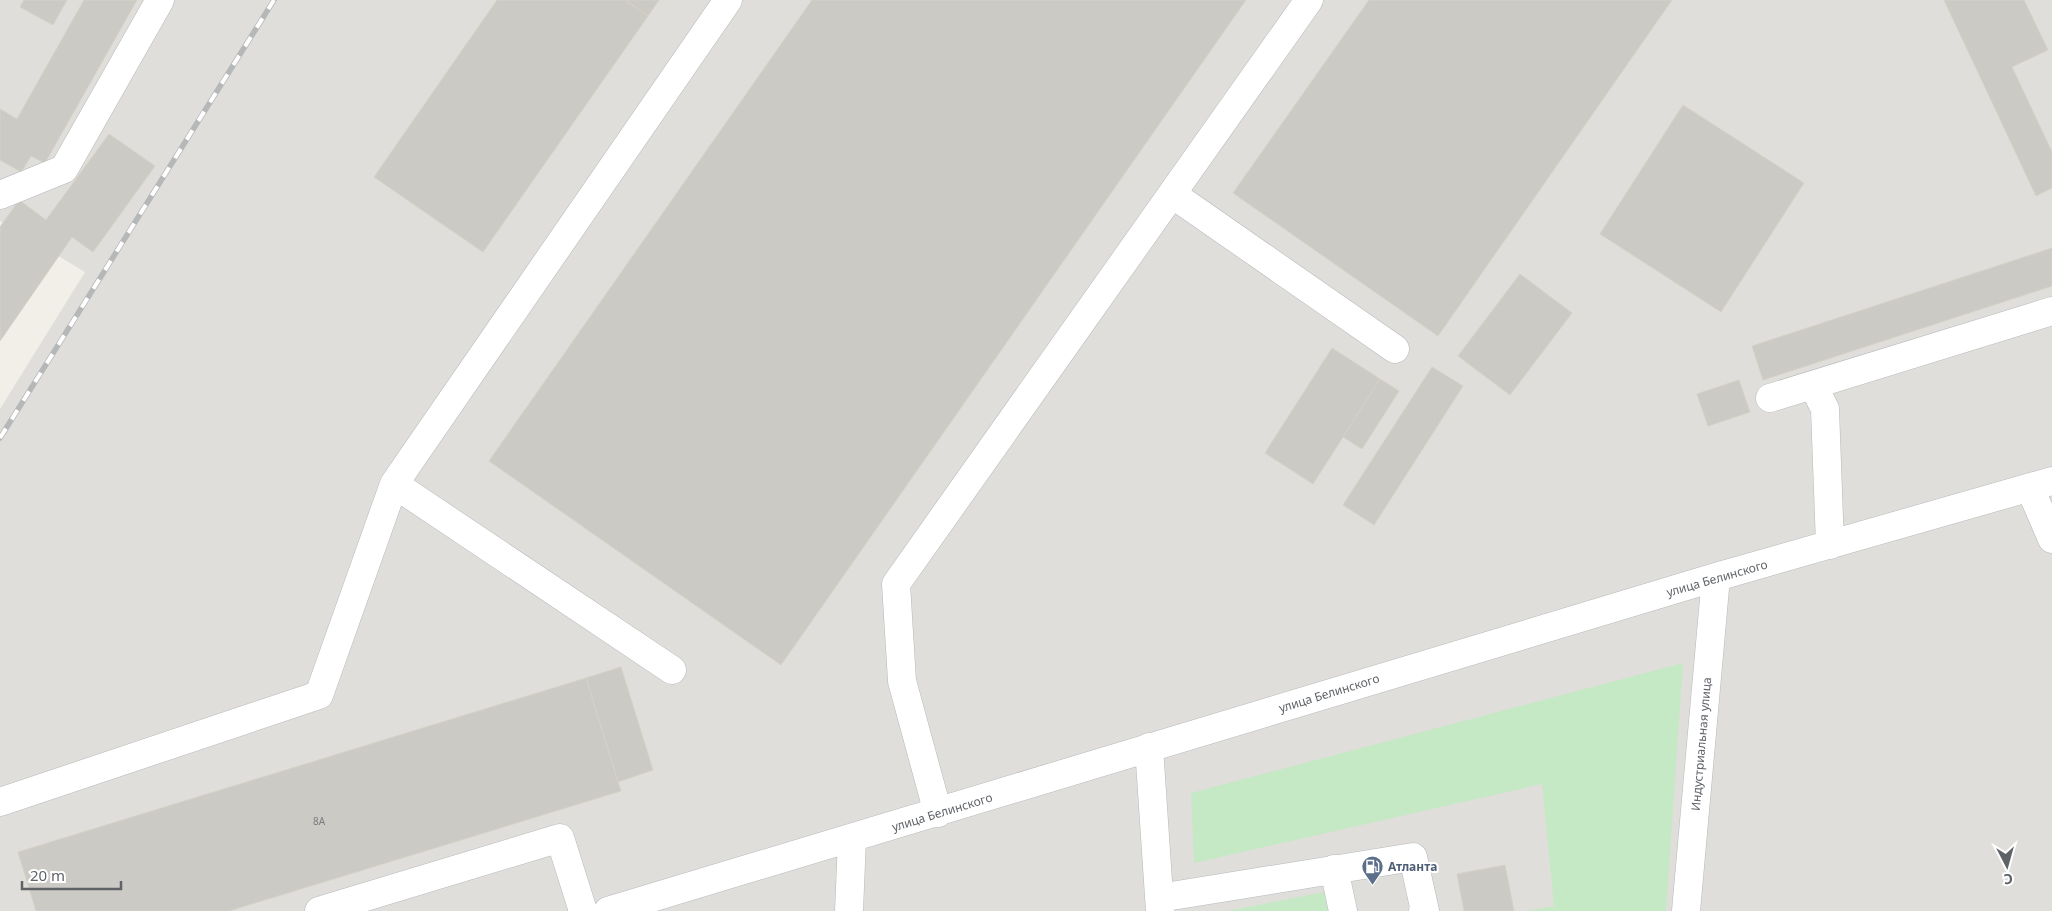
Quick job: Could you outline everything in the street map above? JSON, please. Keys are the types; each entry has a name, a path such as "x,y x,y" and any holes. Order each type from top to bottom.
{"street":[{"path":"0,196 64,169 160,0"},
{"path":"0,802 319,695 394,484 728,0"},
{"path":"938,813 902,681 896,584 1309,0"},
{"path":"1172,194 1395,349"},
{"path":"1770,398 2052,311"},
{"path":"1813,385 1826,409 1830,545"},
{"path":"394,484 672,670"},
{"path":"2041,485 2052,539"},
{"name":"улица Белинского","path":"608,911 1716,578 2041,485"},
{"name":"Индустриальная улица","path":"1686,911 1716,578"},
{"path":"1149,747 1159,906 1334,870 1414,857 1425,911 1423,911"},
{"path":"319,911 560,838 583,911"},
{"path":"848,911 852,838"},
{"path":"1334,870 1343,911"}],"shaded area":[{"path":"0,0 2052,0 2052,911 0,911 0,409 85,272 0,221"}],"green space":[{"path":"1683,663 1666,911 1526,911 1554,906 1542,784 1194,863 1191,793"},
{"path":"1324,892 1328,911 1227,911"}],"building":[{"path":"24,0 67,0 53,25 20,7"},
{"path":"84,0 137,0 45,163 31,156 21,172 0,160 0,109 17,119"},
{"path":"497,0 625,0 648,16 483,252 374,177"},
{"path":"625,0 659,0 648,16"},
{"path":"812,0 1246,0 781,665 489,461"},
{"path":"1369,0 1672,0 1438,336 1233,193"},
{"path":"1944,0 2024,0 2048,50 2012,67 2052,152 2052,188 2036,196"},
{"path":"1683,105 1804,183 1721,312 1600,234"},
{"path":"109,134 155,166 93,252 72,237 0,341 0,227 19,200 46,220"},
{"path":"2052,248 2052,286 1763,380 1752,346"},
{"path":"1520,274 1572,313 1510,395 1458,356"},
{"path":"1332,348 1380,379 1313,484 1265,453"},
{"path":"1432,367 1463,386 1374,525 1343,505"},
{"path":"1380,379 1399,391 1362,449 1343,437"},
{"path":"1739,380 1750,412 1708,426 1697,394"},
{"path":"621,667 653,770 618,782 586,678"},
{"path":"586,678 621,791 229,911 36,911 18,852"},
{"path":"1505,865 1514,911 1464,911 1457,874"}],"railway":[{"path":"0,438 274,0"}],"place":[{"name":"Атланта","path":"1372,885"}]}
